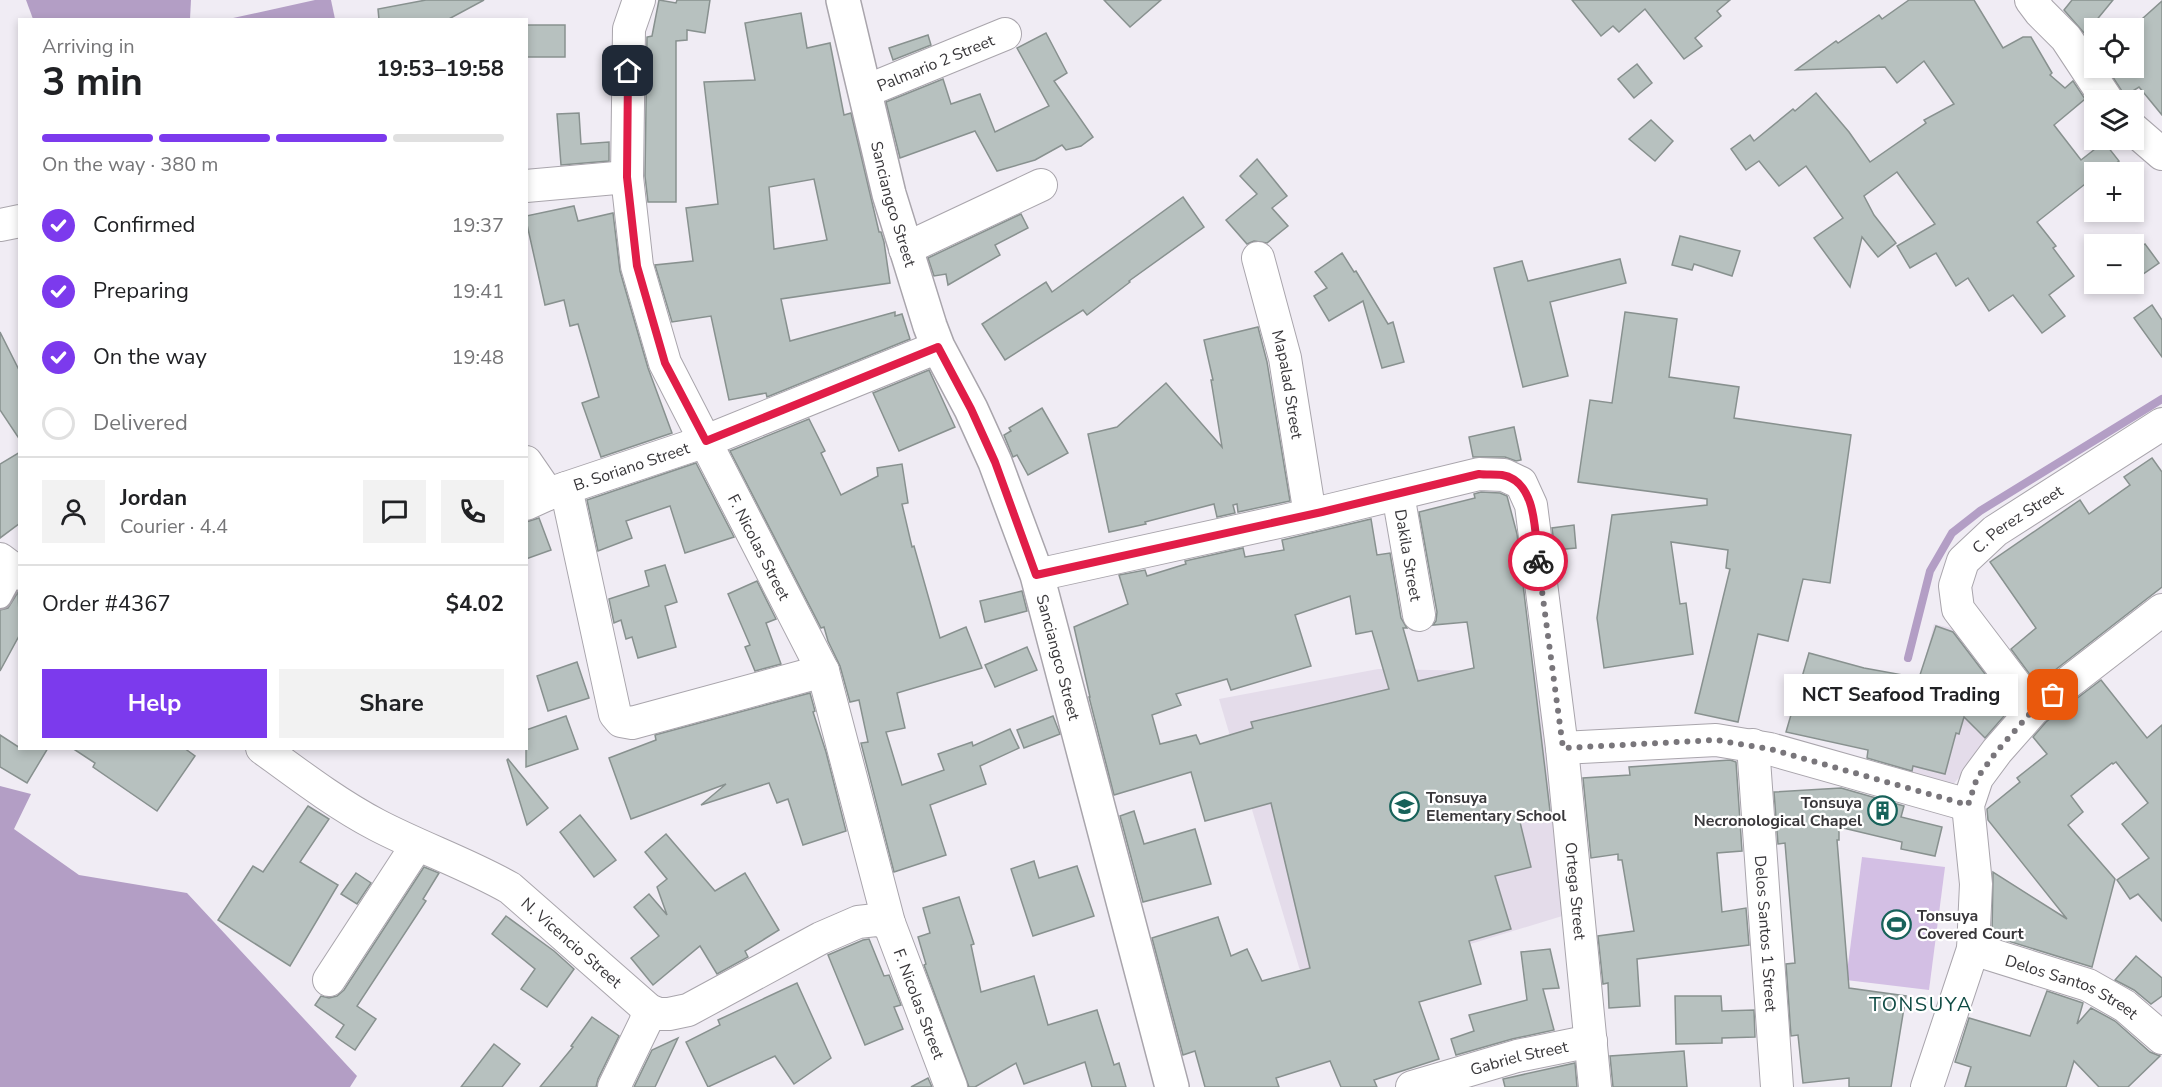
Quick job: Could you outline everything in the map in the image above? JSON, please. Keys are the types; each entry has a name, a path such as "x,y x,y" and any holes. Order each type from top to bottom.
{"main road":[{"name":"Sanciangco Street","path":"843,0 905,249 938,347 971,409 995,462 1036,575 1172,1087"}],"street":[{"name":"F. Nicolas Street","path":"639,0 629,29 627,177 637,266 665,363 822,672 889,923 951,1087"},
{"path":"2031,0 2066,38 2100,90"},
{"name":"Palmario 2 Street","path":"866,91 1005,34"},
{"path":"2144,138 2162,154"},
{"path":"528,186 627,177"},
{"path":"905,249 1041,185"},
{"path":"0,225 18,221"},
{"name":"Mapalad Street","path":"1258,258 1285,358 1310,515"},
{"name":"B. Soriano Street","path":"547,496 706,441 938,347"},
{"name":"C. Perez Street","path":"2034,709 1958,609 1955,586 1963,561 1995,531 2162,424"},
{"path":"528,465 547,496 615,714 621,721 632,723 822,672"},
{"name":"Ortega Street","path":"1398,494 1479,474 1504,475 1521,483 1531,505 1563,748 1594,1087"},
{"path":"1036,575 1398,494"},
{"name":"Dakila Street","path":"1398,494 1419,615"},
{"path":"1927,1087 1973,949 1976,884 1968,805 1977,778 2034,709 2162,610"},
{"path":"1563,748 1716,740 1753,745 1968,805"},
{"name":"Delos Santos 1 Street","path":"1753,745 1777,1087"},
{"name":"N. Vicencio Street","path":"265,750 298,775 375,824 485,874 510,888 649,1010"},
{"path":"329,980 417,844"},
{"path":"614,1087 649,1010 658,1014 669,1014 688,1010 821,938 858,922 876,920 889,923"},
{"name":"Delos Santos Street","path":"1973,949 2088,985 2125,1006 2162,1038"},
{"name":"Gabriel Street","path":"1412,1087 1517,1056 1591,1041"}],"shaded area":[{"path":"26,0 191,0 190,18 33,18"},
{"path":"315,0 331,0 335,18 233,18"},
{"path":"1934,624 1969,632 2022,708 1947,791 1895,776"},
{"name":"Tonsuya Elementary School","path":"1378,669 1543,672 1572,913 1307,994 1219,699"},
{"path":"0,786 31,794 14,829 79,875 187,893 357,1076 350,1087 0,1087"},
{"name":"Tonsuya Covered Court","path":"1862,857 1945,867 1929,990 1846,980"}],"building":[{"path":"426,0 484,0 451,18 379,18 378,9"},
{"path":"659,0 676,3 677,0 710,0 705,33 687,30 687,40 676,41 676,202 648,202 645,176 647,37 652,36"},
{"path":"1104,0 1161,0 1130,27"},
{"path":"1572,0 1730,0 1717,11 1721,16 1695,38 1702,46 1684,59 1645,9 1619,32 1613,26 1601,36"},
{"path":"1909,0 1974,0 2003,48 2023,37 2031,37 2052,73 2050,75 2065,88 2073,81 2084,100 2054,125 2081,160 2094,150 2110,150 2119,161 2084,162 2084,185 2037,222 2056,246 2053,248 2074,276 2049,295 2065,316 2042,333 2013,295 1989,311 1968,278 1956,286 1936,253 1910,268 1897,246 1935,224 1897,172 1864,196 1874,215 1896,243 1878,257 1862,237 1850,287 1814,238 1843,218 1806,166 1779,186 1759,161 1746,170 1731,149 1750,135 1754,141 1816,93 1849,132 1870,162 1926,123 1924,120 1954,104 1924,61 1897,83 1885,67 1796,70 1836,41 1838,43 1879,15 1882,19"},
{"path":"2072,0 2113,0 2098,18 2084,18 2084,33 2064,10"},
{"path":"2162,1 2162,115 2144,93 2144,90 2139,87 2134,90 2121,90 2113,78 2144,78 2143,18"},
{"path":"801,13 807,48 830,43 844,115 851,113 879,232 884,242 890,283 781,299 790,341 895,312 895,316 902,314 910,339 767,397 766,393 729,400 711,316 672,322 655,265 693,261 686,208 718,204 704,82 755,80 745,23","holes":["814,179 827,240 774,249 769,187"]},
{"path":"528,25 565,25 565,57 528,57"},
{"path":"1046,33 1067,73 1054,81 1093,137 1081,146 1066,150 1062,145 1035,160 997,171 975,131 900,158 886,102 943,79 951,104 980,94 995,132 1049,106 1017,48"},
{"path":"928,35 931,45 893,60 889,48"},
{"path":"1637,64 1652,83 1634,98 1618,79"},
{"path":"579,113 581,144 609,142 609,161 561,165 557,114"},
{"path":"1651,120 1673,141 1655,161 1629,139"},
{"path":"1257,159 1287,196 1272,208 1288,226 1267,243 1254,241 1247,244 1226,220 1257,194 1240,176"},
{"path":"1183,197 1204,227 1129,281 1087,315 1083,310 1005,360 982,324 1046,282 1052,292"},
{"path":"574,206 578,221 613,213 620,271 648,368 672,433 601,457 582,403 599,397 578,324 570,326 564,300 545,305 528,229 528,216"},
{"path":"1021,214 1028,228 995,245 1000,255 948,285 946,274 934,276 928,258"},
{"path":"1680,236 1740,251 1732,276 1694,264 1692,270 1672,265"},
{"path":"2144,245 2159,263 2144,273"},
{"path":"1342,253 1354,272 1356,271 1388,324 1393,322 1404,362 1382,368 1363,301 1329,321 1314,296 1327,288 1315,272"},
{"path":"1620,259 1626,283 1550,302 1568,376 1523,387 1494,268 1522,261 1528,281"},
{"path":"2152,305 2162,320 2162,357 2134,318"},
{"path":"1625,312 1677,319 1669,377 1739,387 1734,418 1851,435 1830,583 1803,579 1788,641 1758,634 1738,722 1695,713 1730,569 1726,568 1728,550 1671,542 1680,604 1686,603 1693,654 1604,668 1597,618 1612,515 1707,505 1707,499 1578,482 1590,400 1612,403"},
{"path":"1258,327 1267,362 1290,501 1238,512 1237,504 1233,505 1235,513 1217,517 1214,504 1145,522 1146,524 1109,532 1088,434 1117,427 1166,383 1222,447 1211,380 1213,380 1204,340"},
{"path":"0,332 18,368 18,437 0,410"},
{"path":"929,370 955,427 899,451 873,393"},
{"path":"1042,408 1068,453 1028,475 1017,455 1013,457 1004,435 1011,431 1009,428"},
{"path":"809,419 825,451 821,453 841,495 878,476 877,468 902,464 908,503 902,504 912,547 914,546 940,638 966,627 982,668 897,693 905,728 886,732 902,785 944,770 938,754 972,742 973,746 1010,729 1019,748 980,766 986,784 930,805 946,855 894,872 861,743 868,742 859,700 850,702 840,666 824,627 821,628 730,451"},
{"path":"1514,427 1521,460 1516,461 1505,457 1473,457 1469,437"},
{"path":"18,453 18,524 0,538 0,464"},
{"path":"2152,458 2162,472 2162,587 2037,684 2011,649 2036,628 1990,562 2080,500 2089,514 2130,485 2124,477"},
{"path":"696,463 734,537 685,553 670,506 626,521 632,538 598,551 587,500"},
{"path":"1500,493 1507,496 1517,534 1550,811 1519,818 1531,867 1495,876 1511,929 1469,941 1481,984 1419,1002 1439,1059 1374,1080 1377,1087 1341,1087 1330,1061 1276,1078 1279,1087 1205,1087 1195,1051 1183,1055 1152,938 1218,917 1231,956 1247,949 1262,981 1310,968 1271,803 1205,821 1191,772 1114,795 1074,627 1128,604 1119,575 1145,570 1147,576 1186,564 1185,561 1243,548 1245,557 1284,550 1282,540 1371,519 1377,555 1390,553 1401,618 1407,628 1403,628 1418,681 1474,668 1467,622 1433,625 1437,612 1419,512 1475,498 1474,494","holes":["1350,596 1356,634 1372,631 1389,689 1251,722 1253,728 1200,744 1196,735 1160,744 1152,715 1181,705 1176,694 1227,679 1231,690 1311,666 1295,615"]},
{"path":"539,518 551,550 528,558 528,521"},
{"path":"1574,525 1576,548 1555,550 1552,528"},
{"path":"665,565 677,602 665,606 676,647 638,658 632,637 626,639 621,620 614,623 609,599 649,586 645,571"},
{"path":"757,581 776,619 766,623 781,664 755,671 745,647 750,645 728,594"},
{"path":"1022,591 1027,611 985,622 980,601"},
{"path":"18,592 18,638 0,671 0,610 8,608"},
{"path":"1936,626 1953,632 2011,708 1985,738 1964,717 1959,734 1956,733 1945,774 1913,766 1912,771 1867,758 1868,750 1786,732 1809,653 1864,668 1919,678"},
{"path":"1027,647 1037,670 995,687 985,665"},
{"path":"577,662 589,698 548,711 537,676"},
{"path":"2101,680 2147,738 2162,725 2162,921 2138,894 2130,899 2117,880 2149,858 2122,824 2148,803 2116,762 2112,763 2071,796 2083,812 2068,825 2115,879 2092,967 1992,936 1993,872 2067,919 1988,820 1987,809 2020,782 2017,778 2047,754 2033,737 2046,722"},
{"path":"810,693 815,711 813,712 826,752 846,831 803,845 788,799 777,803 769,783 701,805 726,784 631,819 609,758 656,740 655,735"},
{"path":"566,716 578,749 526,767 528,729"},
{"path":"1053,716 1060,734 1024,748 1017,730"},
{"path":"0,735 18,747 18,750 47,750 27,783 0,767"},
{"path":"75,750 187,750 195,756 157,811 93,767 95,763"},
{"path":"507,760 548,808 527,825"},
{"path":"1730,760 1736,762 1742,851 1717,853 1722,912 1746,908 1749,945 1637,959 1640,1006 1609,1008 1608,983 1603,984 1598,936 1634,931 1622,860 1618,860 1618,854 1591,858 1583,778 1630,775 1629,767"},
{"path":"1841,788 1904,806 1901,817 1942,827 1935,856 1901,849 1902,842 1839,827 1839,840 1837,840 1849,988 1906,996 1891,1087 1849,1087 1849,1078 1803,1083 1798,1035 1791,1036 1786,964 1795,963 1785,843 1778,844 1774,792"},
{"path":"308,806 329,819 300,862 338,885 290,966 218,920 253,866 263,872"},
{"path":"1134,811 1144,844 1195,829 1211,884 1143,902 1120,816"},
{"path":"580,815 616,860 594,877 560,832"},
{"path":"666,834 715,891 745,873 779,930 745,951 748,957 717,974 700,946 653,985 631,958 659,936 634,907 649,894 667,915 657,887 667,879 645,852"},
{"path":"1034,861 1039,878 1077,866 1094,916 1033,936 1011,869"},
{"path":"424,867 439,873 423,899 426,901 357,1006 376,1019 355,1050 336,1037 344,1025 315,1005 321,996 329,998 337,996 344,990"},
{"path":"356,873 371,883 357,904 341,894"},
{"path":"959,897 974,944 971,945 981,992 1034,976 1048,1025 1097,1010 1114,1065 1119,1063 1126,1087 1092,1087 1085,1062 1024,1084 1016,1063 975,1087 969,1087 924,965 926,964 918,937 930,933 923,908"},
{"path":"506,916 554,951 574,969 547,1007 521,989 535,969 492,934"},
{"path":"869,939 884,976 889,975 901,1005 894,1007 903,1029 865,1045 828,955"},
{"path":"1550,949 1559,988 1543,989 1554,1030 1456,1055 1451,1039 1474,1031 1469,1015 1527,1000 1521,952"},
{"path":"2136,956 2162,978 2162,996 2151,1004 2134,990 2115,980"},
{"path":"797,983 831,1058 794,1084 775,1056 708,1087 686,1042 720,1025 718,1020"},
{"path":"2047,991 2083,1003 2077,1024 2091,1008 2115,1021 2150,1052 2160,1056 2128,1087 2099,1087 2074,1061 2066,1087 1965,1087 1971,1067 1955,1062 1969,1018 2030,1036"},
{"path":"1675,996 1721,996 1722,1011 1754,1010 1755,1037 1722,1038 1722,1043 1676,1044"},
{"path":"592,1017 619,1036 596,1087 540,1087 573,1047 571,1046"},
{"path":"678,1038 655,1087 634,1087 652,1050"},
{"path":"494,1044 520,1064 502,1087 461,1087"},
{"path":"1684,1051 1687,1087 1613,1087 1610,1056"},
{"path":"1575,1063 1577,1087 1505,1087 1503,1079"},
{"path":"928,1078 932,1087 911,1087"}],"waterway":[{"path":"1908,658 1930,571 1952,533 1980,511 2162,399"}],"way so far":[{"path":"1538,561 1563,748 1716,740 1753,745 1968,805 1977,778 1997,751 2034,709 2053,695"}],"place":[{"name":"NCT Seafood Trading","path":"2053,695"},
{"name":"Tonsuya Elementary School","path":"1405,806"},
{"name":"Tonsuya Necronological Chapel","path":"1883,811"},
{"name":"Tonsuya Covered Court","path":"1896,924"}],"district":[{"name":"TONSUYA","path":"1921,1004"}],"route":[{"path":"628,71 627,177 637,266 665,363 706,441 938,347 971,409 995,462 1036,575 1322,512 1479,474 1504,475 1521,483 1531,505 1538,561"}]}
